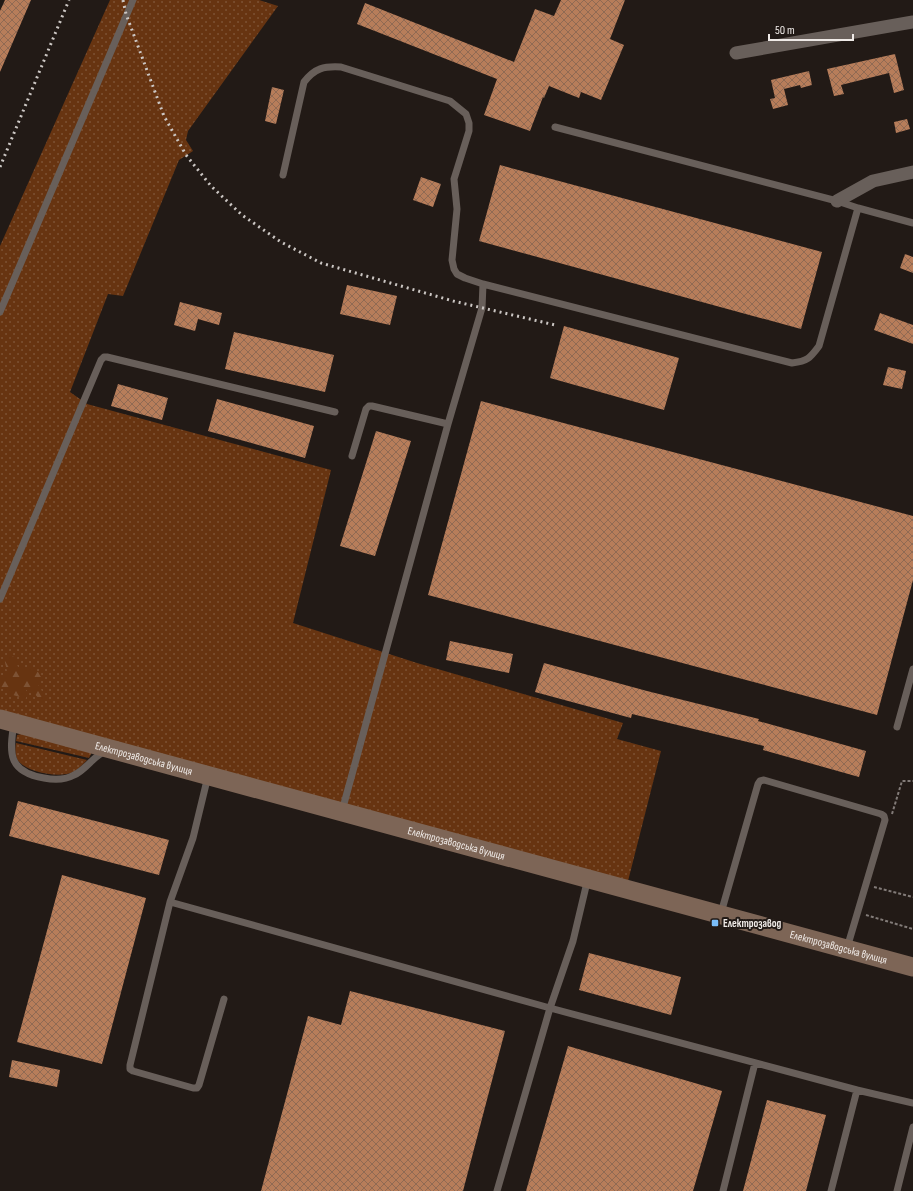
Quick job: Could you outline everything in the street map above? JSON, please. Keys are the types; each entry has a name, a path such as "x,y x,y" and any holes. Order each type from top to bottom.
{"main road":[{"name":"Електрозаводська вулиця","path":"7,721 913,967"}],"street":[{"path":"736,53 913,22"},
{"path":"837,201 873,181 913,172"}],"lane":[{"path":"0,312 133,0"},
{"path":"283,175 304,82 310,74 320,69 341,67 450,100 466,114 469,123 467,138 454,179 457,209 452,260 454,268 458,274 483,284 792,364 805,361 811,357 819,346 858,208"},
{"path":"555,127 837,201 913,223"},
{"path":"342,811 448,424 482,308 483,284"},
{"path":"0,599 101,360 104,357 335,412"},
{"path":"352,456 366,409 369,406 448,424"},
{"path":"897,727 913,670"},
{"path":"7,721 11,751 18,768 37,777 58,779 70,777 82,770 103,752 112,750"},
{"path":"208,775 193,838 170,902 130,1069 197,1088 224,999"},
{"path":"721,914 758,784 760,781 764,780 884,816 885,820 847,949"},
{"path":"497,1191 550,1008 573,941 588,878"},
{"path":"170,902 550,1008 856,1090 913,1103"},
{"path":"723,1191 755,1063"},
{"path":"831,1191 856,1090"},
{"path":"897,1191 913,1127"}],"path":[{"path":"866,885 913,897"},
{"path":"857,913 913,929"}],"green space":[{"path":"110,0 259,0 278,6 188,131 186,140 193,151 179,160 123,296 108,294 70,392 87,404 331,470 293,623 417,663 623,723 617,739 661,751 626,889 0,719 0,246"},
{"path":"12,654 19,669 29,668 38,672 42,679 36,681 46,698 40,700 34,693 26,690 26,699 10,694 0,687 0,678 7,671 4,658"},
{"path":"21,734 92,752 89,758 16,741 17,735"},
{"path":"16,743 87,760 77,770 67,774 60,775 34,771 21,764 17,759 15,749"}],"building":[{"path":"5,0 31,0 0,72 0,11"},
{"path":"561,0 625,0 610,39 624,45 601,100 581,92 579,98 549,86 544,98 543,97 530,131 484,115 497,79 357,24 365,3 514,62 535,9 554,16"},
{"path":"895,54 904,90 894,93 889,73 841,85 844,94 834,96 827,69"},
{"path":"809,71 812,85 801,88 800,85 784,89 788,105 773,109 770,99 775,98 771,80"},
{"path":"272,87 284,90 276,124 265,121"},
{"path":"907,119 910,129 896,133 894,122"},
{"path":"500,165 822,252 801,329 479,241"},
{"path":"421,177 441,184 433,207 413,200"},
{"path":"905,254 913,257 913,273 900,268"},
{"path":"347,285 397,296 390,325 340,314"},
{"path":"180,302 222,313 219,325 198,319 195,331 174,325"},
{"path":"880,313 913,325 913,344 874,330"},
{"path":"564,326 679,358 664,410 550,378"},
{"path":"234,332 334,355 325,392 225,369"},
{"path":"888,367 906,371 902,389 883,385"},
{"path":"118,384 168,398 162,420 111,406"},
{"path":"217,399 314,426 305,458 208,431"},
{"path":"481,401 913,516 913,580 877,715 428,595"},
{"path":"376,431 411,441 375,556 340,546"},
{"path":"450,641 513,654 509,673 446,660"},
{"path":"544,663 759,719 758,721 866,751 859,777 763,750 764,746 632,714 631,718 535,692"},
{"path":"18,801 169,840 159,875 9,836"},
{"path":"62,875 146,898 102,1064 17,1042"},
{"path":"589,953 681,977 671,1015 579,990"},
{"path":"350,991 505,1031 463,1191 261,1191 308,1016 341,1025"},
{"path":"568,1046 722,1091 693,1191 526,1191"},
{"path":"12,1060 60,1070 57,1087 9,1077"},
{"path":"767,1100 826,1115 806,1191 743,1191"}],"railway":[{"path":"0,167 69,0"},
{"path":"123,0 126,14 164,116 186,155 211,186 242,215 281,242 321,263 453,301 555,325"}],"place":[{"name":"Електрозавод","path":"715,923"}]}
